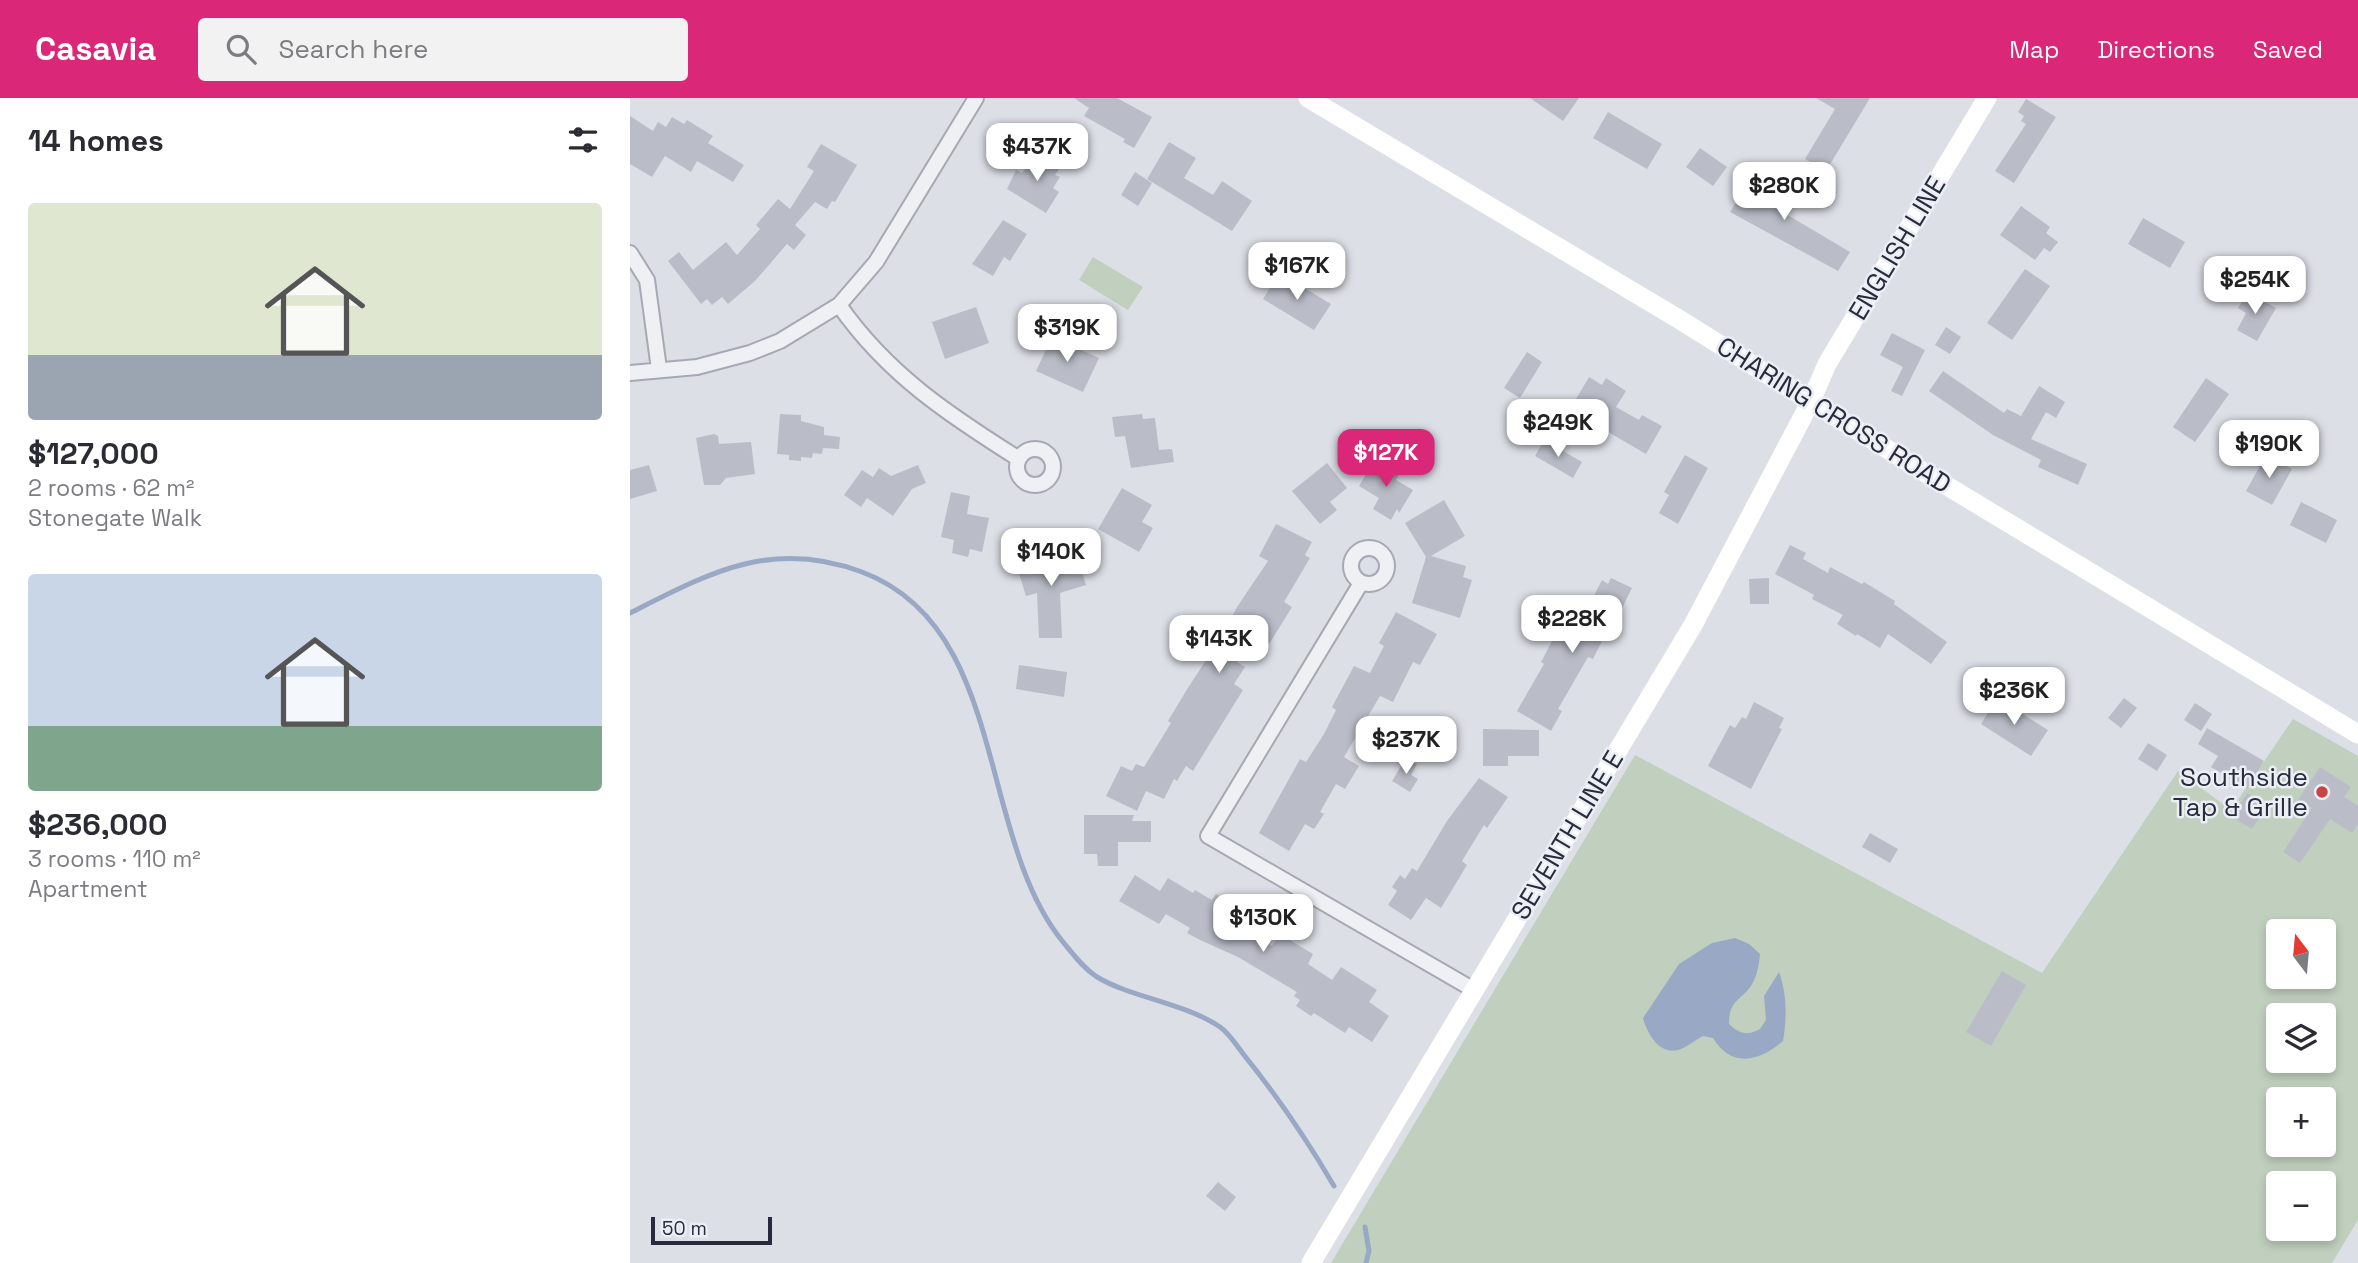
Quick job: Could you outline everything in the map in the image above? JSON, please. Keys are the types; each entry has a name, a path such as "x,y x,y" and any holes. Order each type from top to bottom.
{"street":[{"path":"630,373 697,367 750,353 780,341 839,305 876,262 976,98"},
{"name":"CHARING CROSS ROAD","path":"1308,98 2358,734"},
{"name":"ENGLISH LINE","path":"1811,401 1827,365 1987,98"},
{"path":"630,253 647,280 659,369"},
{"path":"839,305 863,337 907,382 961,423 1019,459"},
{"name":"SEVENTH LINE E","path":"1311,1263 1693,625 1811,401"},
{"path":"1361,583 1208,835 1474,990"}],"green space":[{"path":"1093,257 1143,287 1128,310 1079,280"},
{"path":"2293,719 2358,756 2358,1220 2332,1263 1331,1263 1635,755 2042,973 2178,771 2231,810"}],"water":[{"path":"1735,938 1749,944 1760,954 1755,979 1734,1005 1729,1024 1744,1033 1760,1029 1766,1020 1764,996 1779,972 1786,1006 1783,1041 1764,1054 1746,1059 1728,1054 1713,1038 1703,1036 1678,1050 1671,1051 1660,1046 1647,1030 1643,1018 1679,964 1712,943"}],"building":[{"path":"1074,98 1117,98 1152,117 1134,148 1123,142 1125,139 1084,116 1089,108"},
{"path":"1530,98 1579,98 1563,121"},
{"path":"1816,98 1870,98 1826,171 1805,159 1835,109"},
{"path":"2026,99 2056,117 2014,183 1995,171 2026,124 2021,121 2024,116 2018,112"},
{"path":"1608,112 1662,144 1647,169 1593,138"},
{"path":"630,116 653,131 658,122 666,127 672,117 684,124 687,120 713,136 708,143 744,165 733,182 697,161 691,172 665,156 652,177 630,164"},
{"path":"1169,142 1196,158 1184,178 1213,195 1222,181 1252,201 1232,231 1147,179"},
{"path":"821,144 857,165 835,202 832,201 827,209 815,202 795,225 806,235 794,250 787,244 755,281 728,304 722,297 712,305 707,299 701,304 668,261 679,252 693,270 726,242 737,255 760,229 756,225 778,199 790,209 814,171 807,167"},
{"path":"1700,148 1727,167 1713,186 1686,167"},
{"path":"1038,153 1061,166 1055,175 1060,177 1053,188 1059,192 1046,213 1007,189 1016,170 1022,173"},
{"path":"1760,165 1779,176 1764,201 1850,252 1838,271 1730,212"},
{"path":"1135,172 1152,183 1138,206 1121,195"},
{"path":"1823,185 1837,192 1828,208 1814,201"},
{"path":"2021,206 2050,227 2046,233 2058,242 2050,252 2044,248 2035,260 2000,235"},
{"path":"2143,218 2185,242 2170,268 2128,244"},
{"path":"1003,220 1027,234 1010,261 1004,257 993,276 972,264"},
{"path":"2025,269 2050,286 2012,340 1987,323"},
{"path":"1279,273 1331,304 1314,330 1263,299"},
{"path":"2248,292 2276,308 2257,341 2237,330 2246,313 2238,308"},
{"path":"976,307 989,343 945,359 932,322"},
{"path":"1946,327 1961,337 1950,354 1935,345"},
{"path":"1892,333 1925,350 1902,396 1891,391 1903,367 1880,355"},
{"path":"1052,337 1099,358 1083,392 1036,371"},
{"path":"1527,352 1542,362 1520,398 1504,388"},
{"path":"1943,371 2004,413 2007,409 2021,416 2039,386 2065,402 2056,418 2046,412 2031,439 2087,464 2078,485 2038,467 2041,460 1993,435 1929,391"},
{"path":"1589,377 1602,385 1606,378 1626,391 1616,407 1639,420 1642,415 1662,426 1646,454 1596,425 1591,434 1576,425 1588,406 1576,399"},
{"path":"2206,378 2229,394 2195,442 2173,427"},
{"path":"780,414 801,415 801,421 824,427 824,435 840,437 839,449 823,448 822,454 813,453 812,458 801,457 801,461 789,460 789,455 777,454"},
{"path":"1142,414 1143,419 1155,418 1159,450 1172,449 1174,462 1131,468 1125,436 1115,437 1112,417"},
{"path":"714,434 718,436 719,444 751,442 755,474 726,478 720,485 704,485 696,438"},
{"path":"1544,440 1582,462 1573,478 1535,456"},
{"path":"1685,455 1708,468 1678,524 1659,513 1669,495 1664,492"},
{"path":"2266,455 2292,469 2272,505 2246,491"},
{"path":"1376,458 1400,472 1396,480 1413,490 1399,513 1397,509 1391,520 1373,509 1379,498 1359,486"},
{"path":"1327,463 1347,488 1330,502 1337,510 1320,524 1292,491"},
{"path":"649,465 657,491 630,499 630,470"},
{"path":"918,465 926,483 912,489 893,516 867,498 861,507 844,495 862,470 873,477 879,468 891,476"},
{"path":"1122,488 1152,505 1142,522 1153,528 1139,552 1098,529"},
{"path":"951,492 970,496 967,514 989,518 982,552 970,549 968,557 952,553 954,540 941,537"},
{"path":"1444,500 1465,536 1431,556 1466,566 1463,577 1472,580 1460,618 1412,603 1426,557 1405,523"},
{"path":"2301,502 2337,520 2326,543 2290,525"},
{"path":"1276,524 1312,542 1305,555 1310,558 1284,602 1292,607 1269,644 1251,635 1237,662 1245,667 1234,684 1243,690 1193,771 1186,766 1177,781 1174,779 1164,799 1146,791 1137,811 1106,796 1121,766 1132,771 1136,764 1144,767 1171,723 1168,721 1186,691 1208,657 1211,659 1237,607 1268,561 1259,556"},
{"path":"1790,545 1806,553 1803,559 1828,573 1830,567 1862,584 1864,582 1895,601 1894,604 1947,642 1931,664 1888,634 1880,648 1857,634 1856,636 1837,624 1843,615 1812,599 1814,595 1775,574"},
{"path":"1075,550 1086,585 1060,593 1062,638 1039,638 1037,593 1026,596 1017,567"},
{"path":"1611,578 1632,588 1616,620 1611,617 1593,659 1588,657 1558,709 1562,711 1551,731 1517,711 1544,664 1541,662 1557,632 1565,636 1570,625 1577,629 1602,580 1608,584"},
{"path":"1769,578 1769,604 1750,604 1749,579"},
{"path":"1396,612 1437,634 1420,665 1413,662 1393,702 1380,696 1344,757 1359,766 1345,789 1336,784 1320,812 1324,814 1314,829 1305,824 1289,851 1259,833 1300,759 1306,762 1324,734 1336,710 1332,707 1354,666 1370,673 1384,646 1379,643"},
{"path":"1019,665 1067,672 1064,697 1016,689"},
{"path":"1997,698 2048,730 2031,756 1981,724"},
{"path":"2124,698 2137,708 2121,728 2108,718"},
{"path":"1754,702 1784,718 1779,728 1782,729 1751,789 1708,766 1730,725 1735,728 1742,717 1746,719"},
{"path":"2195,703 2212,714 2201,731 2184,720"},
{"path":"2207,728 2264,761 2247,789 2211,767 2218,756 2198,744"},
{"path":"1483,729 1539,730 1539,756 1508,756 1508,766 1483,766"},
{"path":"2148,743 2167,755 2157,771 2138,759"},
{"path":"1406,758 1417,764 1411,775 1418,779 1410,792 1392,781"},
{"path":"2320,767 2351,787 2344,797 2358,806 2358,824 2352,833 2330,819 2300,863 2283,852 2312,808 2298,800"},
{"path":"1479,778 1508,797 1487,828 1484,825 1462,861 1467,865 1441,908 1426,898 1411,920 1388,905 1397,891 1392,887 1400,875 1405,879 1412,868 1417,871 1447,821"},
{"path":"2247,793 2267,806 2252,829 2232,817"},
{"path":"1084,815 1134,815 1132,821 1151,821 1151,842 1118,842 1118,866 1098,866 1097,854 1084,854"},
{"path":"1870,833 1898,849 1890,863 1862,847"},
{"path":"1135,875 1160,891 1168,878 1193,893 1195,890 1212,900 1216,894 1238,907 1239,905 1255,914 1246,932 1272,946 1279,935 1288,939 1313,954 1308,964 1332,980 1341,967 1377,990 1369,1002 1389,1016 1372,1042 1349,1027 1345,1033 1314,1013 1311,1016 1296,1006 1300,1000 1294,996 1297,992 1238,957 1187,933 1190,928 1166,914 1159,924 1119,901"},
{"path":"2002,971 2026,985 1991,1046 1966,1032"},
{"path":"1218,1182 1236,1197 1225,1211 1206,1196"}],"waterway":[{"path":"630,613 714,573 770,559 799,558 829,562 862,572 909,599 943,638 967,685 1016,847 1035,898 1063,942 1097,977 1126,990 1192,1012 1223,1030 1303,1135 1334,1186"},
{"path":"1365,1227 1369,1251 1366,1263"}],"place":[{"name":"Southside Tap & Grille","path":"2322,792"}]}
